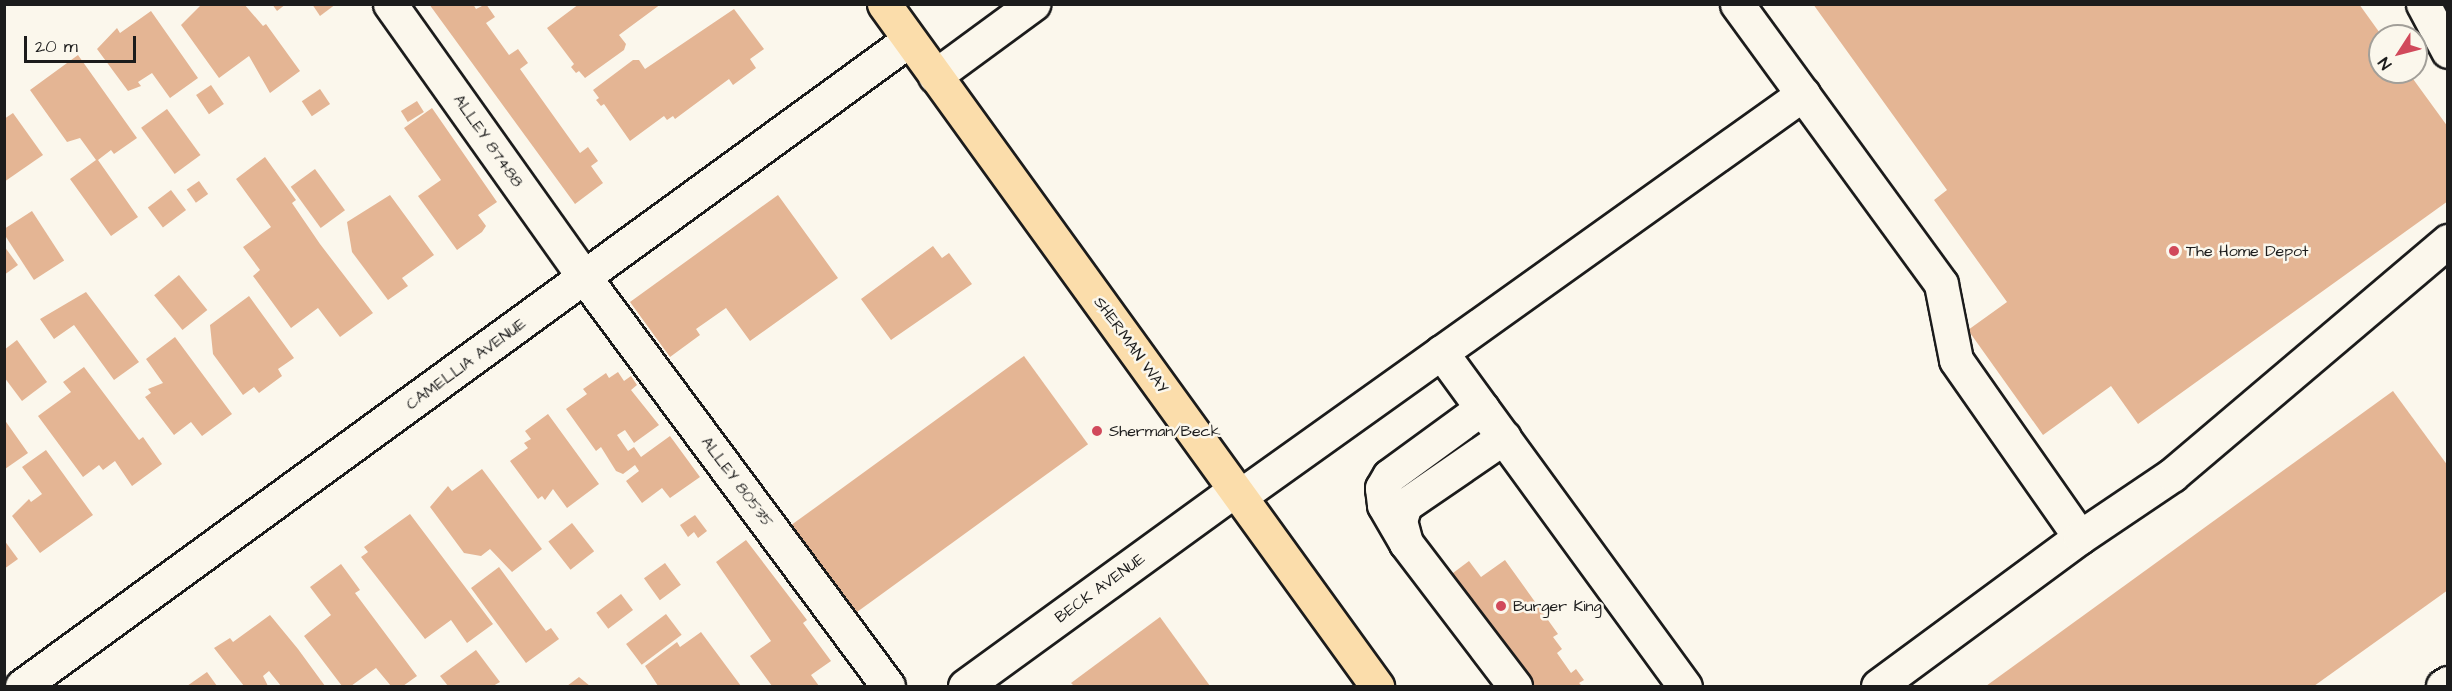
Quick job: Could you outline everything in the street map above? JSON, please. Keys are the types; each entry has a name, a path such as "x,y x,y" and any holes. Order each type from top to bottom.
{"main road":[{"name":"SHERMAN WAY","path":"884,4 1377,687"}],"street":[{"name":"ALLEY 87488","path":"390,4 585,278"},
{"path":"935,75 1033,4"},
{"path":"1737,4 1941,284 1956,360 2080,537"},
{"path":"2423,4 2448,51"},
{"name":"CAMELLIA AVENUE","path":"22,687 909,40"},
{"name":"BECK AVENUE","path":"965,687 1238,493 1442,352 1803,94"},
{"path":"1878,687 2080,537 2172,475 2448,241"},
{"name":"ALLEY 80535","path":"585,278 888,687"},
{"path":"1442,352 1685,687"},
{"path":"1482,408 1389,476 1382,488 1384,505 1406,543 1515,687"},
{"path":"1406,543 1400,521 1405,505 1503,437"},
{"path":"2443,687 2448,683"}],"building":[{"path":"202,4 244,4 263,26 266,24 300,71 270,93 249,56 219,78 181,25"},
{"path":"272,4 286,4 277,11"},
{"path":"312,4 336,4 320,16"},
{"path":"429,4 473,4 476,9 486,4 495,17 486,23 509,55 518,49 528,63 520,69 580,153 588,147 598,161 591,166 603,183 575,204"},
{"path":"579,4 661,4 619,35 626,44 624,50 585,78 571,67 574,64 547,28"},
{"name":"The Home Depot","path":"1813,4 2359,4 2373,24 2368,24 2368,84 2417,84 2448,127 2448,201 2138,424 2111,386 2043,435 1968,330 2007,302 1934,200 1947,190"},
{"path":"734,9 764,49 750,59 756,68 733,85 729,79 675,119 673,116 667,120 664,116 630,141 604,104 601,106 596,100 599,98 593,90 633,60 639,60 645,69"},
{"path":"151,11 198,78 170,98 152,73 138,82 141,86 128,91 97,49 117,28 120,33"},
{"path":"78,55 137,138 114,154 111,150 98,160 138,217 111,236 70,179 96,160 80,138 67,142 30,90"},
{"path":"211,85 224,104 209,114 196,95"},
{"path":"320,89 330,104 312,116 302,101"},
{"path":"417,101 424,112 408,122 401,111"},
{"path":"432,108 497,202 478,215 486,226 482,232 457,250 418,196 441,180 404,128"},
{"path":"167,109 201,155 175,174 141,128"},
{"path":"13,113 43,155 4,182 4,119"},
{"path":"265,157 296,200 292,203 320,244 373,313 340,337 318,308 291,328 253,276 260,270 243,247 271,227 236,179"},
{"path":"315,169 345,210 321,228 291,187"},
{"path":"199,181 208,194 196,203 187,190"},
{"path":"171,190 186,210 163,227 148,207"},
{"path":"390,195 434,255 402,278 408,286 388,300 352,252 347,222"},
{"path":"778,195 838,278 750,341 726,308 696,329 700,335 670,357 630,302"},
{"path":"32,211 64,260 34,280 4,234 4,229"},
{"path":"4,246 18,265 4,275"},
{"path":"933,246 942,258 949,253 972,284 891,340 861,299"},
{"path":"179,275 207,310 182,330 154,295"},
{"path":"86,292 139,362 114,380 74,325 54,339 40,319"},
{"path":"249,296 294,358 278,369 282,376 259,393 254,387 243,395 213,354 210,325"},
{"path":"175,337 232,414 202,436 191,422 174,435 145,397 151,393 148,389 163,383 146,359"},
{"path":"17,340 47,382 22,401 4,377 4,350"},
{"path":"1024,356 1088,444 854,614 790,526"},
{"path":"84,367 139,440 143,437 162,464 132,486 115,461 103,470 99,465 83,477 38,416 71,392 63,382"},
{"path":"618,372 624,381 631,376 637,385 631,390 659,425 634,443 625,430 617,435 628,451 634,447 641,457 670,436 700,477 670,498 662,488 642,503 626,481 639,471 635,465 623,474 616,471 601,447 596,451 566,409 587,394 583,389 606,373 609,378"},
{"path":"2393,391 2448,466 2448,590 2314,686 1986,686"},
{"path":"548,414 599,484 567,508 553,489 545,500 542,496 538,499 510,461 528,448 524,443 531,439 525,431"},
{"path":"4,419 28,453 5,469 4,474"},
{"path":"46,450 93,515 40,553 12,516 29,499 31,502 42,494 22,467"},
{"path":"482,469 542,549 512,572 490,549 481,556 464,553 430,507 448,486 452,491"},
{"path":"410,514 493,624 467,643 451,620 425,639 361,557 368,552 364,547"},
{"path":"695,515 707,531 698,538 694,532 688,537 680,525"},
{"path":"572,523 594,551 571,570 548,541"},
{"path":"4,540 18,559 4,569"},
{"path":"746,540 807,620 803,623 831,661 811,675 819,686 772,686 750,656 771,641 716,562"},
{"name":"Burger King","path":"1505,560 1558,634 1553,637 1562,649 1557,653 1571,673 1576,669 1584,680 1579,683 1582,686 1535,686 1520,665 1512,671 1445,579 1469,561 1481,577"},
{"path":"665,563 681,585 660,600 644,578"},
{"path":"341,564 360,590 355,593 417,676 403,686 391,686 376,668 351,686 342,686 304,636 331,615 310,587"},
{"path":"499,567 546,631 551,628 559,639 526,663 471,588"},
{"path":"621,594 633,610 608,629 596,613"},
{"path":"666,614 682,635 642,665 626,644"},
{"path":"270,615 325,686 281,686 269,671 263,676 268,686 244,686 214,648 230,638 233,642"},
{"path":"1160,617 1210,686 1074,686 1071,683"},
{"path":"701,632 741,686 658,686 645,666 677,642 680,647"},
{"path":"476,650 500,682 493,686 448,686 440,676"},
{"path":"207,672 217,686 187,686"},
{"path":"579,677 590,686 567,686"}],"place":[{"name":"The Home Depot","path":"2174,251"},
{"name":"Sherman/Beck","path":"1097,431"},
{"name":"Burger King","path":"1501,606"}]}
